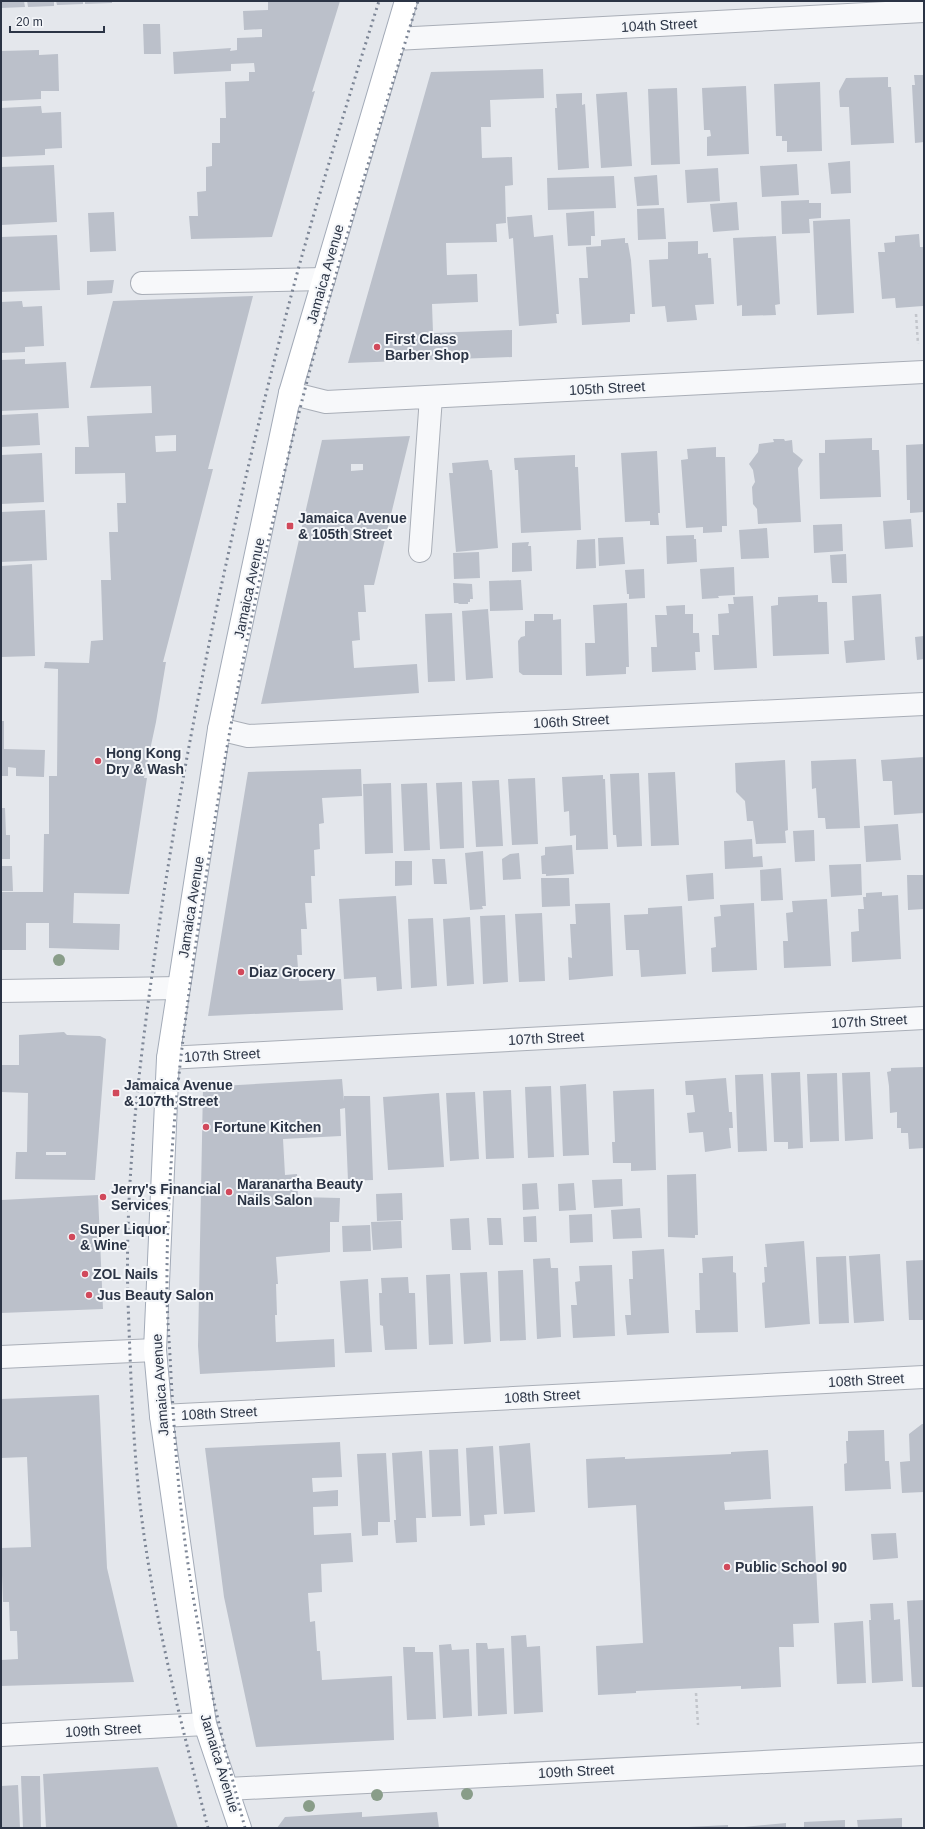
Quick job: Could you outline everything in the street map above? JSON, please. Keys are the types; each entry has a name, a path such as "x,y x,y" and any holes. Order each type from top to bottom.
{"main road":[{"name":"Jamaica Avenue","path":"240,1828 205,1724 161,1416 155,1350 168,1058 219,729 290,393 406,1"}],"street":[{"name":"104th Street","path":"395,39 924,11"},
{"path":"142,283 324,279"},
{"name":"105th Street","path":"290,393 326,402 924,372"},
{"path":"420,551 431,397"},
{"name":"106th Street","path":"219,729 248,736 924,704"},
{"path":"1,991 179,988"},
{"name":"107th Street","path":"168,1058 924,1018"},
{"path":"1,1357 155,1350"},
{"name":"108th Street","path":"161,1416 924,1377"},
{"name":"109th Street","path":"1,1735 205,1724"},
{"name":"109th Street","path":"227,1789 924,1754"}],"path":[{"path":"916,314 918,344"},
{"path":"696,1693 698,1725"}],"building":[{"path":"1,1 24,1 25,7 1,8"},
{"path":"27,1 54,1 54,6 28,7"},
{"path":"56,1 83,1 83,4 57,5"},
{"path":"85,1 112,1 112,3 85,4"},
{"path":"268,1 340,1 312,92 315,91 272,237 191,239 189,216 198,216 197,192 206,191 206,167 212,166 212,143 220,143 220,118 226,118 225,82 249,81 249,72 255,72 254,63 231,64 231,71 174,74 173,52 231,48 230,51 237,50 237,38 262,37 262,29 244,30 243,11 268,10"},
{"path":"143,24 160,24 161,54 144,54"},
{"path":"39,50 39,55 58,54 59,91 41,91 41,99 1,101 1,51"},
{"path":"543,69 544,98 490,100 491,127 481,127 482,158 512,157 513,185 505,186 506,223 496,224 497,242 446,243 447,275 477,274 478,302 432,304 433,333 512,330 512,357 348,363 431,72"},
{"path":"914,75 924,75 924,142 915,143 912,85 915,85"},
{"path":"888,77 888,87 891,87 894,143 851,145 849,107 840,107 839,91 846,78"},
{"path":"820,82 822,151 787,152 787,141 782,141 782,136 776,136 774,84"},
{"path":"746,86 749,154 707,156 707,137 711,136 710,130 704,130 702,88"},
{"path":"677,88 680,164 651,165 648,89"},
{"path":"627,92 632,166 601,168 596,94"},
{"path":"582,93 582,105 585,104 589,168 558,170 555,108 557,108 556,94"},
{"path":"41,106 42,113 61,112 62,148 45,149 45,155 1,157 1,108"},
{"path":"850,161 851,193 831,194 828,163"},
{"path":"797,164 799,195 762,197 760,166"},
{"path":"54,165 57,222 1,225 1,167"},
{"path":"718,168 720,201 687,203 685,170"},
{"path":"657,175 659,205 637,206 634,177"},
{"path":"614,176 616,208 548,210 547,178"},
{"path":"809,200 809,203 821,203 821,218 809,219 810,233 782,234 781,201"},
{"path":"737,202 739,230 713,232 710,204"},
{"path":"664,208 666,239 638,240 637,209"},
{"path":"594,211 595,236 591,236 591,245 568,246 566,213"},
{"path":"114,212 116,251 90,252 88,213"},
{"path":"532,215 534,237 553,235 559,314 556,314 557,323 519,326 513,238 509,239 507,217"},
{"path":"850,219 854,313 817,315 813,221"},
{"path":"919,234 920,247 924,247 923,306 896,308 895,298 882,299 878,252 885,252 884,243 895,242 895,236"},
{"path":"57,235 60,290 1,292 1,237"},
{"path":"776,236 780,304 775,305 776,315 742,316 742,305 737,306 733,238"},
{"path":"625,238 625,243 628,243 631,260 635,314 630,314 630,322 582,325 579,278 588,278 586,247 601,246 601,240"},
{"path":"698,241 698,254 708,253 708,258 711,258 714,304 695,305 697,320 667,322 665,306 652,307 649,260 668,259 668,242"},
{"path":"114,280 112,293 87,295 87,281"},
{"path":"253,296 208,469 213,469 163,662 166,662 156,722 144,778 147,778 129,894 74,893 73,923 120,924 119,950 49,948 49,923 26,923 26,950 1,950 1,892 43,892 44,834 49,834 49,776 57,776 58,669 44,668 45,662 89,663 91,641 103,640 101,580 111,580 109,532 118,532 117,503 126,503 125,473 75,474 75,447 89,447 87,416 152,413 151,386 90,388 113,301","holes":["176,435 176,451 156,452 155,436"]},
{"path":"22,301 23,307 42,306 44,346 25,347 25,352 1,353 1,302"},
{"path":"25,359 25,364 66,362 69,408 1,411 1,360"},
{"path":"38,413 40,445 1,447 1,415"},
{"path":"410,436 374,585 364,585 366,612 358,612 360,640 352,641 354,668 417,664 419,693 261,704 322,440","holes":["351,464 363,464 363,470 351,471","338,513 352,513 352,520 338,520"]},
{"path":"872,438 872,450 879,450 881,497 820,499 819,453 825,453 825,440"},
{"path":"773,439 784,439 785,441 792,440 793,452 803,460 798,468 801,522 758,524 757,509 753,504 752,487 755,482 753,470 749,464 758,452 759,444 774,442"},
{"path":"924,444 924,512 910,513 910,500 907,500 906,445"},
{"path":"716,447 716,457 725,457 727,526 722,526 722,532 703,533 703,527 686,528 681,460 688,459 687,449"},
{"path":"657,451 660,513 658,513 659,525 650,525 650,521 625,522 621,453"},
{"path":"42,453 44,502 1,504 1,455"},
{"path":"575,455 575,467 578,467 581,530 521,533 518,470 515,470 514,458"},
{"path":"488,460 490,470 492,470 498,548 456,552 449,473 453,473 452,463"},
{"path":"45,510 47,560 1,562 1,512"},
{"path":"911,519 913,547 885,549 883,521"},
{"path":"842,524 843,551 814,553 813,525"},
{"path":"767,528 769,558 741,559 739,530"},
{"path":"694,535 694,539 696,539 697,562 667,564 666,536"},
{"path":"623,537 625,564 599,566 598,538"},
{"path":"595,539 596,568 576,569 577,540"},
{"path":"529,542 528,546 531,546 532,571 512,572 512,543"},
{"path":"479,552 480,578 454,579 453,553"},
{"path":"846,554 847,583 832,583 830,555"},
{"path":"32,564 35,656 1,657 1,566"},
{"path":"734,567 735,595 702,599 700,569"},
{"path":"644,569 645,598 629,599 629,594 627,594 625,570"},
{"path":"521,580 523,610 490,611 489,581"},
{"path":"453,583 472,584 473,599 470,599 468,604 454,603"},
{"path":"881,594 885,660 846,663 844,641 854,640 852,596"},
{"path":"818,595 818,602 827,602 829,654 773,656 771,606 778,605 778,597"},
{"path":"753,596 757,668 714,670 712,635 719,635 718,614 729,613 728,604 734,604 733,597"},
{"path":"627,603 629,667 626,667 626,674 586,676 585,643 595,643 593,605"},
{"path":"685,605 685,614 693,614 693,633 699,633 700,652 695,652 696,670 652,672 651,647 657,647 655,615 667,615 666,606"},
{"path":"488,609 493,678 466,680 462,611"},
{"path":"452,613 455,681 428,682 425,614"},
{"path":"534,614 553,614 553,620 561,619 562,675 523,675 519,672 518,641 521,637 525,636 525,621 534,621"},
{"path":"924,636 924,659 917,660 915,637"},
{"path":"1,721 4,721 4,749 45,750 44,777 16,776 16,768 8,767 8,776 1,776"},
{"path":"924,757 924,813 894,815 892,781 883,781 881,760"},
{"path":"856,759 860,828 826,829 825,818 818,818 816,788 812,789 811,761"},
{"path":"785,760 788,830 785,831 786,843 756,844 753,821 747,821 745,801 736,792 735,763"},
{"path":"361,769 362,796 322,798 324,823 319,824 320,849 314,850 315,876 311,876 312,903 305,903 307,929 301,929 302,955 297,955 299,981 341,979 343,1010 208,1016 248,772"},
{"path":"675,772 679,845 651,846 648,773"},
{"path":"639,773 642,846 617,847 616,835 613,835 610,774"},
{"path":"603,775 603,779 605,779 608,849 576,850 576,835 570,836 569,811 564,812 562,777"},
{"path":"535,778 538,844 512,845 508,779"},
{"path":"499,780 503,846 476,847 472,781"},
{"path":"462,782 464,848 440,849 436,783"},
{"path":"391,783 393,853 365,854 363,784"},
{"path":"427,783 430,850 404,851 401,784"},
{"path":"1,808 5,808 6,835 10,835 10,859 1,859"},
{"path":"898,824 901,860 866,862 864,826"},
{"path":"814,830 815,861 795,862 793,831"},
{"path":"752,839 753,857 762,856 763,867 725,869 724,841"},
{"path":"572,845 574,874 546,876 546,874 542,874 541,856 545,855 545,847"},
{"path":"483,851 486,906 482,906 483,909 470,910 465,853"},
{"path":"519,853 521,879 503,880 502,859 510,854"},
{"path":"432,859 445,859 447,884 434,884"},
{"path":"395,861 412,861 412,885 395,886"},
{"path":"861,864 862,895 831,897 829,865"},
{"path":"1,866 12,866 13,891 1,891"},
{"path":"781,868 783,900 761,901 760,870"},
{"path":"713,873 714,899 688,901 686,875"},
{"path":"907,875 924,875 924,909 908,910"},
{"path":"541,878 569,878 570,906 542,907"},
{"path":"882,892 882,896 898,895 901,959 852,962 851,932 859,931 858,909 864,909 863,897 866,897 866,893"},
{"path":"396,896 402,989 377,991 376,977 344,979 339,899"},
{"path":"827,899 831,966 784,968 783,941 788,941 786,913 793,912 792,901"},
{"path":"610,903 613,976 569,980 568,957 572,958 570,924 576,924 575,904"},
{"path":"754,903 757,970 712,972 711,948 716,947 714,917 721,916 720,905"},
{"path":"682,906 686,974 641,977 639,950 626,950 624,915 648,914 648,908"},
{"path":"542,913 545,981 519,982 515,914"},
{"path":"505,915 508,982 483,984 480,916"},
{"path":"470,917 474,984 447,986 443,919"},
{"path":"433,918 437,986 411,988 408,919"},
{"path":"64,1032 67,1035 100,1036 106,1039 95,1180 15,1179 16,1152 27,1152 28,1093 1,1092 1,1065 19,1065 19,1035","holes":["46,1152 66,1152 66,1155 46,1155"]},
{"path":"924,1067 924,1148 909,1149 908,1133 901,1133 901,1128 897,1128 897,1112 890,1113 887,1072 891,1071 891,1068"},
{"path":"800,1072 803,1148 788,1149 788,1142 774,1142 771,1073"},
{"path":"870,1072 873,1139 845,1141 842,1073"},
{"path":"837,1073 839,1141 810,1142 807,1074"},
{"path":"763,1074 767,1151 738,1152 735,1075"},
{"path":"726,1078 729,1112 732,1112 733,1128 729,1128 731,1148 705,1152 703,1132 689,1133 687,1113 695,1112 693,1095 686,1095 685,1081"},
{"path":"342,1079 344,1101 344,1096 370,1096 373,1180 348,1181 345,1108 340,1109 341,1136 283,1139 285,1175 297,1174 298,1197 340,1198 339,1222 330,1222 330,1252 276,1257 278,1284 276,1284 276,1342 334,1339 335,1367 200,1374 198,1346 203,1087"},
{"path":"586,1084 589,1155 563,1156 560,1086"},
{"path":"551,1086 554,1157 528,1158 525,1087"},
{"path":"654,1089 656,1170 631,1171 631,1163 613,1163 612,1142 615,1142 613,1091"},
{"path":"511,1090 514,1158 486,1159 483,1091"},
{"path":"475,1092 479,1159 450,1161 446,1093"},
{"path":"439,1093 444,1167 388,1170 383,1097"},
{"path":"696,1174 698,1235 695,1235 695,1238 668,1237 667,1175"},
{"path":"622,1179 623,1206 594,1208 592,1180"},
{"path":"537,1183 539,1209 523,1210 522,1184"},
{"path":"574,1183 576,1210 559,1211 558,1184"},
{"path":"402,1193 403,1220 377,1221 376,1194"},
{"path":"98,1195 103,1309 1,1313 1,1200"},
{"path":"640,1208 642,1238 613,1239 611,1210"},
{"path":"592,1214 593,1242 570,1243 569,1215"},
{"path":"536,1216 537,1242 524,1242 523,1217"},
{"path":"469,1218 471,1250 452,1250 450,1219"},
{"path":"487,1218 501,1218 503,1245 489,1245"},
{"path":"401,1221 402,1248 373,1250 371,1222"},
{"path":"370,1225 371,1251 343,1252 342,1226"},
{"path":"804,1241 810,1324 765,1328 762,1283 765,1282 764,1267 767,1267 765,1244"},
{"path":"664,1249 669,1333 627,1335 625,1315 631,1315 629,1279 633,1279 632,1251"},
{"path":"880,1254 884,1321 854,1323 849,1256"},
{"path":"733,1256 733,1272 736,1273 738,1332 696,1333 695,1310 700,1310 699,1273 703,1273 702,1258"},
{"path":"846,1256 849,1323 819,1324 816,1257"},
{"path":"550,1258 551,1268 558,1268 561,1337 537,1339 533,1259"},
{"path":"924,1260 924,1320 909,1320 906,1261"},
{"path":"612,1265 615,1336 573,1338 571,1305 577,1305 575,1282 580,1281 579,1266"},
{"path":"523,1270 526,1340 500,1341 498,1271"},
{"path":"487,1272 491,1342 464,1344 460,1273"},
{"path":"450,1274 453,1344 429,1345 426,1275"},
{"path":"408,1277 409,1293 415,1293 417,1349 385,1350 383,1326 380,1325 379,1293 382,1293 381,1278"},
{"path":"368,1279 372,1352 345,1353 340,1281"},
{"path":"99,1395 107,1568 134,1682 1,1686 1,1660 18,1659 17,1631 10,1631 9,1602 3,1602 1,1548 31,1547 27,1457 1,1458 1,1399"},
{"path":"924,1424 924,1492 902,1493 900,1462 910,1461 909,1434"},
{"path":"884,1430 885,1461 889,1461 891,1489 845,1491 844,1464 847,1463 846,1441 848,1441 848,1431"},
{"path":"340,1442 342,1477 312,1478 313,1492 338,1490 338,1506 313,1507 314,1535 351,1533 353,1562 321,1564 322,1592 308,1593 310,1622 315,1621 317,1651 320,1651 322,1680 392,1676 394,1740 256,1747 224,1597 205,1448"},
{"path":"530,1443 535,1512 504,1514 499,1446"},
{"path":"493,1446 497,1514 484,1515 485,1525 470,1526 466,1448"},
{"path":"458,1449 461,1516 432,1517 429,1450"},
{"name":"Public School 90","path":"768,1450 771,1499 724,1502 725,1510 813,1506 819,1623 793,1624 794,1647 779,1647 781,1687 741,1689 741,1686 636,1691 636,1693 598,1695 596,1646 643,1643 636,1505 588,1508 586,1459 625,1457 625,1459 731,1454 731,1452"},
{"path":"422,1451 426,1518 416,1518 417,1542 396,1543 392,1453"},
{"path":"386,1453 390,1522 378,1522 378,1535 362,1536 357,1454"},
{"path":"896,1533 898,1558 873,1560 871,1534"},
{"path":"924,1600 924,1687 912,1687 907,1601"},
{"path":"893,1603 894,1620 900,1619 903,1681 872,1683 869,1620 871,1620 870,1604"},
{"path":"863,1621 866,1683 837,1684 834,1623"},
{"path":"526,1635 527,1647 540,1646 543,1712 514,1714 511,1636"},
{"path":"476,1643 487,1643 488,1649 504,1648 507,1714 478,1716"},
{"path":"451,1644 452,1650 469,1649 472,1716 443,1718 439,1645"},
{"path":"403,1647 415,1647 415,1652 433,1652 436,1719 407,1720"},
{"path":"158,1767 178,1828 46,1828 43,1774"},
{"path":"21,1776 40,1776 41,1828 23,1828"},
{"path":"18,1785 20,1828 1,1828 1,1786"},
{"path":"362,1812 362,1817 437,1812 439,1828 277,1828 285,1817"},
{"path":"902,1818 902,1828 858,1828 857,1820"},
{"path":"845,1820 845,1828 804,1828 804,1822"},
{"path":"786,1823 786,1828 744,1828 744,1827"},
{"path":"728,1825 728,1828 688,1828 688,1827"}],"railway":[{"path":"208,1828 180,1719 156,1609 140,1506 133,1419 128,1302 129,1199 132,1148 143,1045 164,892 206,657 258,424 298,270 327,169 379,1"},
{"path":"245,1828 217,1716 201,1640 188,1564 179,1488 172,1395 167,1292 167,1240 173,1138 183,1035 197,934 229,734 258,585 311,365 363,182 418,1"}],"place":[{"name":"First Class Barber Shop","path":"377,347"},
{"name":"Jamaica Avenue & 105th Street","path":"290,526"},
{"name":"Hong Kong Dry & Wash","path":"98,761"},
{"name":"Diaz Grocery","path":"241,972"},
{"name":"Jamaica Avenue & 107th Street","path":"116,1093"},
{"name":"Fortune Kitchen","path":"206,1127"},
{"name":"Maranartha Beauty Nails Salon","path":"229,1192"},
{"name":"Jerry's Financial Services","path":"103,1197"},
{"name":"Super Liquor & Wine","path":"72,1237"},
{"name":"ZOL Nails","path":"85,1274"},
{"name":"Jus Beauty Salon","path":"89,1295"},
{"name":"Public School 90","path":"727,1567"}]}
